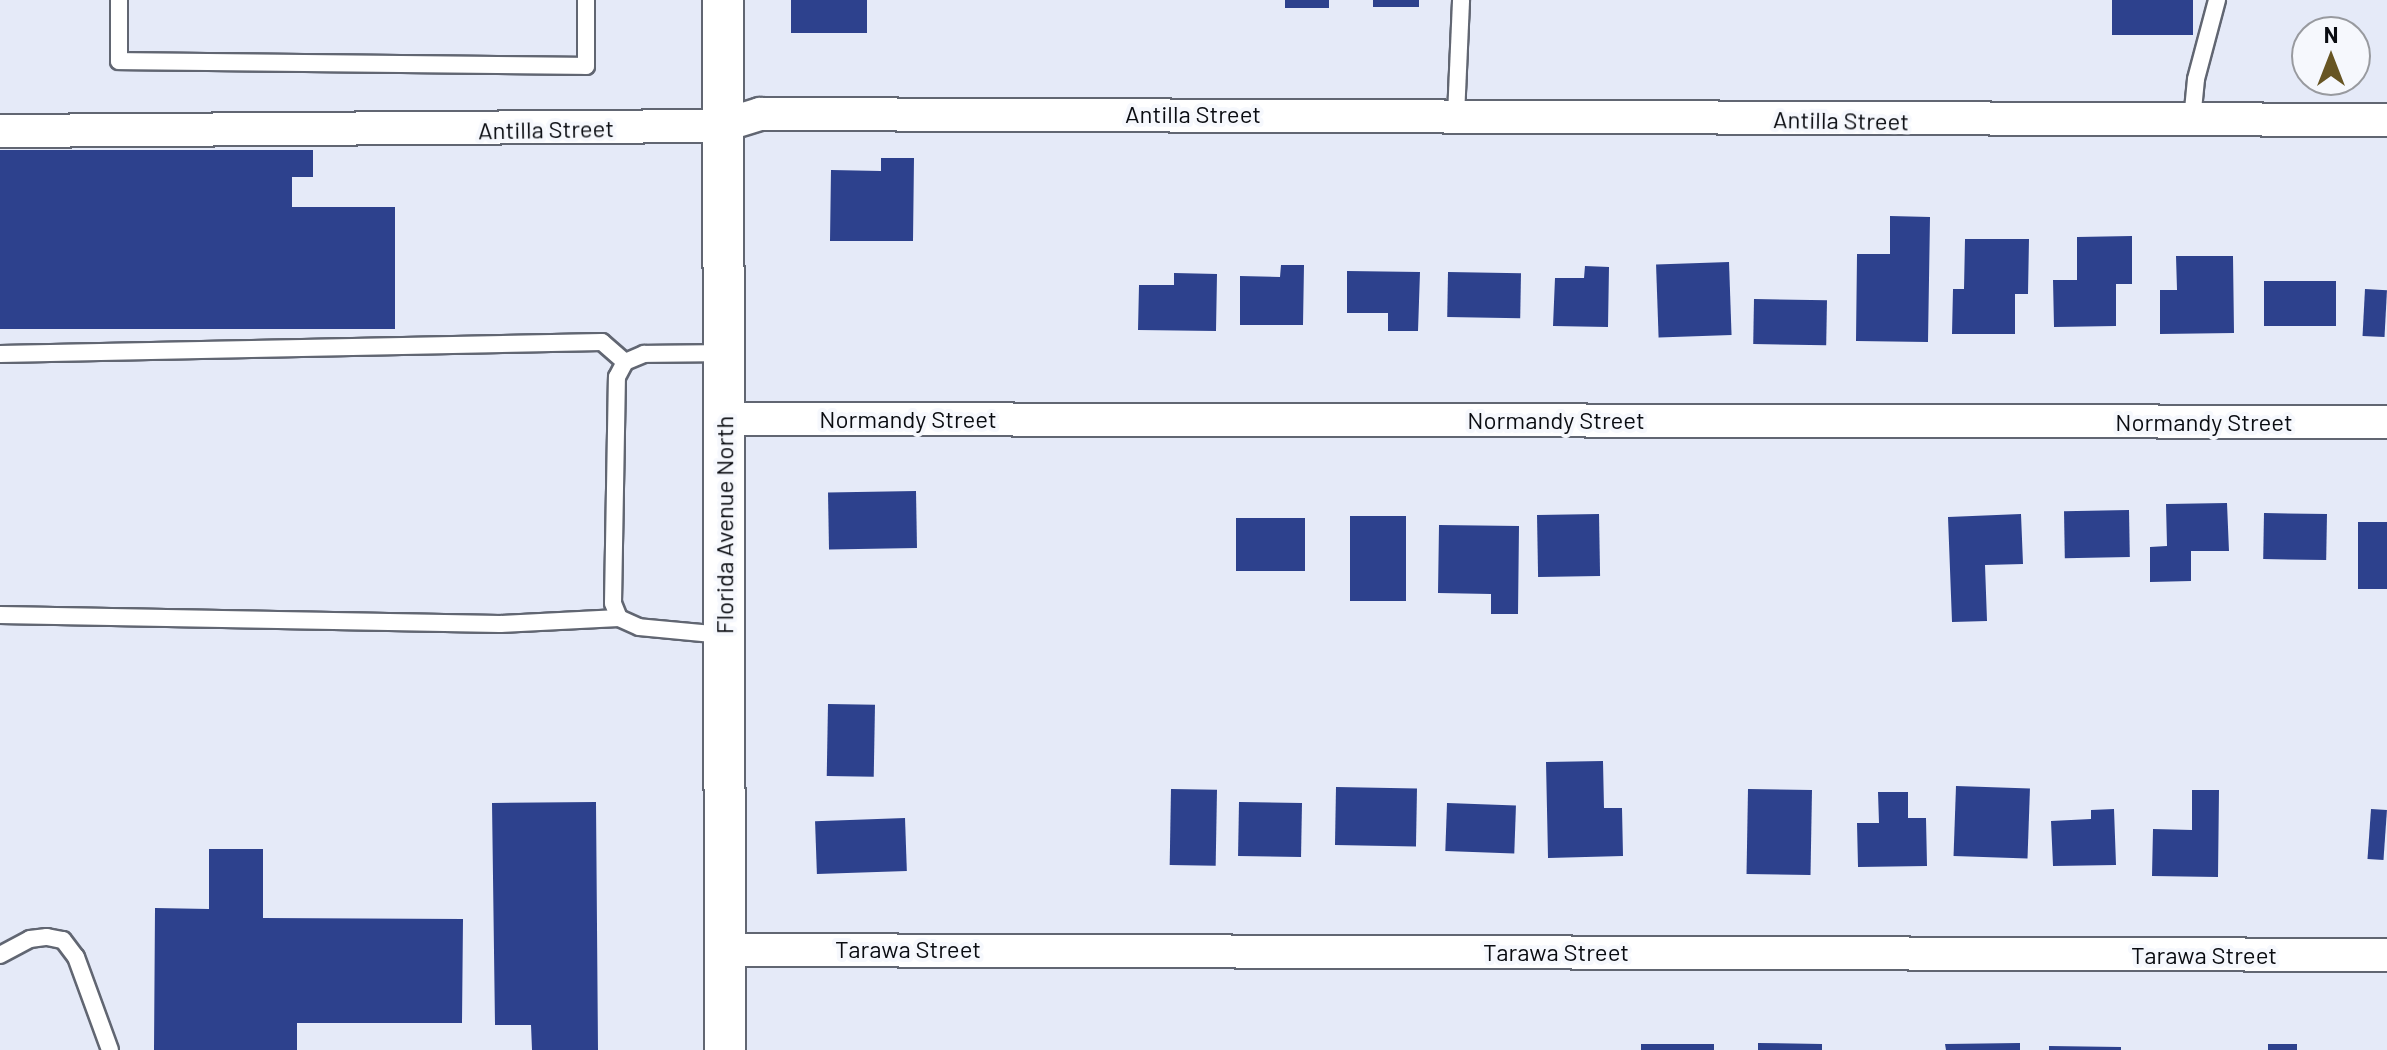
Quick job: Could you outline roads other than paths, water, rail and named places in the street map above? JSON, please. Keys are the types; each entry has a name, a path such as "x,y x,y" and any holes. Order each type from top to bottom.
{"street":[{"name":"Florida Avenue North","path":"723,0 725,1050"},
{"name":"Antilla Street","path":"0,131 721,126 760,114 2387,120"},
{"name":"Normandy Street","path":"724,419 2387,422"},
{"name":"Tarawa Street","path":"725,950 2387,955"}],"lane":[{"path":"119,0 119,61 586,66 586,0"},
{"path":"1456,116 1461,0"},
{"path":"2192,120 2196,79 2217,0"},
{"path":"0,354 602,342 625,362"},
{"path":"619,618 613,603 617,377 625,362 644,354 724,353"},
{"path":"0,615 500,624 619,618 639,627 723,635"},
{"path":"0,955 30,939 47,937 63,940 76,957 110,1050"}]}
